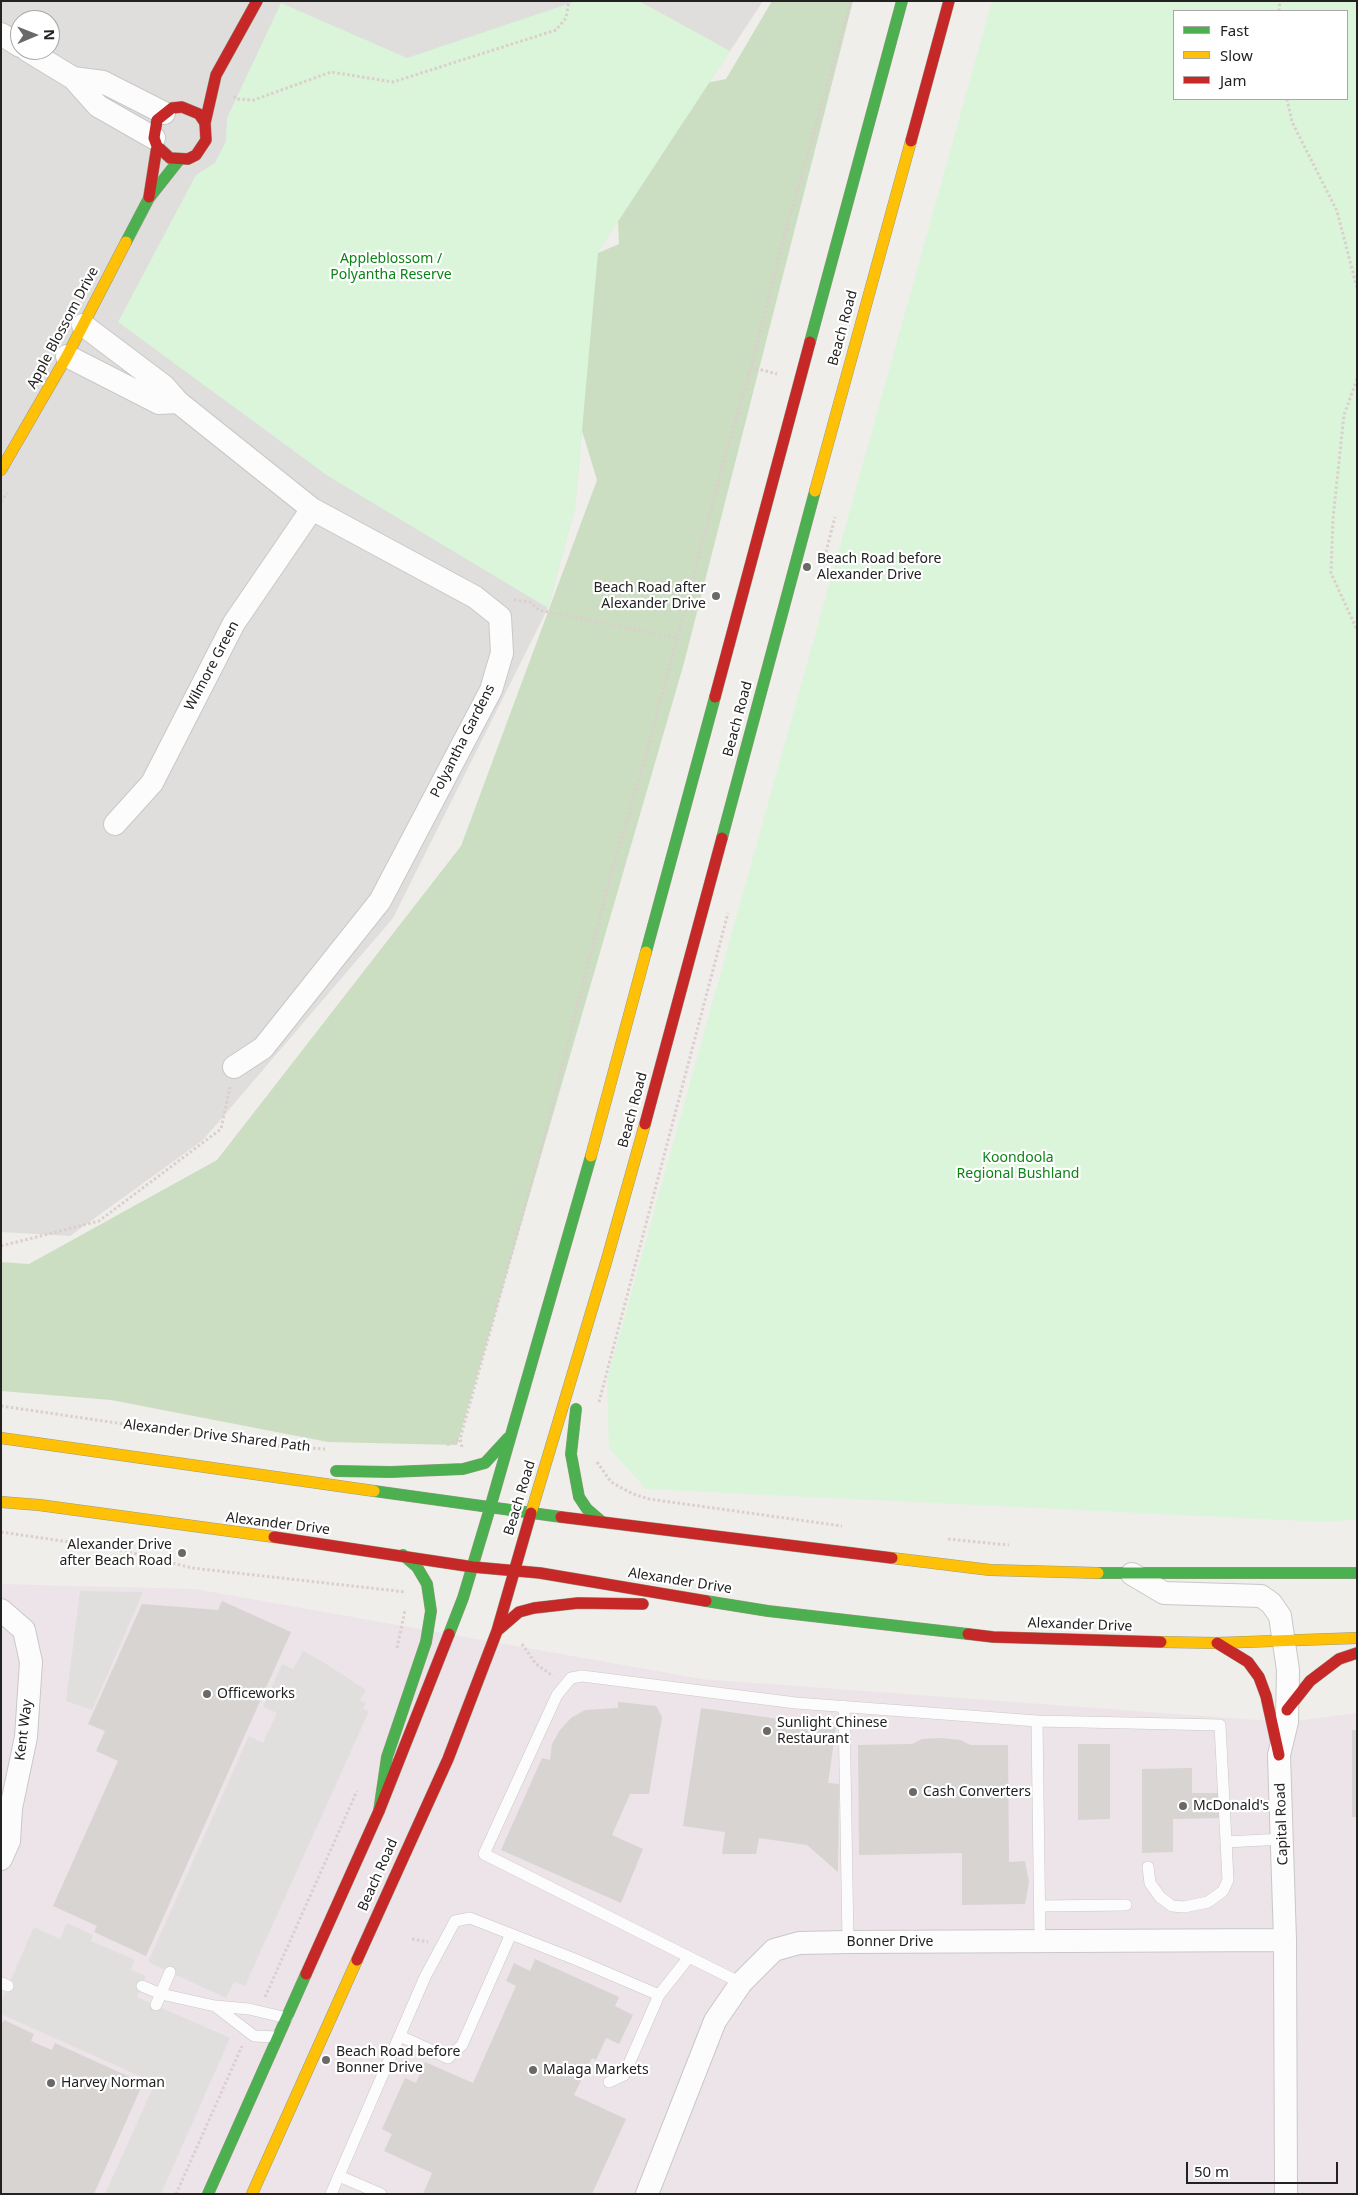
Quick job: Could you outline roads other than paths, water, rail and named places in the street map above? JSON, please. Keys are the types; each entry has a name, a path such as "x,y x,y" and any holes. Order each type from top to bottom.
{"main road":[{"path":"205,122 199,114 178,106 157,120 156,142 170,158 179,160 188,159 202,148 206,140 205,122 216,75 257,1"},
{"name":"Beach Road","path":"208,2194 379,1811 463,1598 473,1567 596,1138 902,1"},
{"name":"Beach Road","path":"252,2194 448,1759 497,1631 607,1259 949,1"},
{"path":"202,88 216,75"},
{"name":"Apple Blossom Drive","path":"149,198 156,142"},
{"name":"Apple Blossom Drive","path":"1,470 67,356 149,198 179,160"},
{"path":"606,1305 607,1259"},
{"path":"580,1396 571,1454 579,1497 586,1509 601,1521"},
{"path":"209,1468 391,1472 463,1469 485,1463 498,1452 509,1437"},
{"path":"1,1438 490,1508 990,1570 1132,1574 1322,1574 1357,1572"},
{"name":"Alexander Drive","path":"1,1502 39,1505 403,1555 473,1567 540,1573 768,1611 858,1620 993,1638 1217,1643 1357,1638"},
{"path":"379,1811 387,1757 426,1642 431,1612 427,1584 417,1567 403,1555"},
{"path":"497,1631 518,1612 534,1608 578,1603 655,1606"},
{"path":"716,1615 768,1611"},
{"path":"1217,1643 1248,1662 1259,1676 1266,1696 1279,1755"},
{"path":"1287,1710 1310,1681 1339,1659 1357,1653"},
{"path":"348,1956 361,1949"},
{"path":"278,2038 292,2036"}],"street":[{"path":"43,60 73,78 98,106 156,142"},
{"path":"73,78 103,82 178,106"},
{"name":"Polyantha Gardens","path":"83,325 164,386 178,402 312,509 475,597 500,617 502,653 491,690 380,901 263,1048 234,1067"},
{"path":"67,356 159,403 178,402"},
{"name":"Wilmore Green","path":"115,824 152,783 234,623 312,509"},
{"name":"Capital Road","path":"1132,1574 1164,1593 1261,1596 1271,1603 1280,1616 1288,1670 1286,1722 1279,1755 1285,1940 1286,2194"},
{"name":"Kent Way","path":"1,1610 24,1630 31,1662 26,1736 11,1808 9,1841 1,1859"},
{"name":"Bonner Drive","path":"647,2194 715,2022 740,1984 774,1950 799,1943 848,1942 1285,1940"}],"lane":[{"path":"740,1984 484,1854 557,1695 571,1678 582,1676 786,1701 1037,1722 1220,1725 1228,1880 1223,1891 1208,1902 1184,1907 1172,1906 1160,1897 1150,1883 1148,1867"},
{"path":"844,1706 848,1942"},
{"path":"1037,1722 1040,1941"},
{"path":"1226,1842 1283,1839"},
{"path":"1040,1906 1126,1905"},
{"path":"331,2194 425,1977 456,1921 470,1918 659,1995"},
{"path":"400,2036 448,2058 462,2045 511,1934"},
{"path":"609,2082 624,2075 659,1995 689,1957"},
{"path":"156,2005 170,1972"},
{"path":"142,1986 161,1994 215,2006 249,2009 288,2018"},
{"path":"215,2006 251,2035 278,2038"},
{"path":"339,2176 381,2194"}],"place":[{"name":"Beach Road before Alexander Drive","path":"807,567"},
{"name":"Beach Road after Alexander Drive","path":"716,596"},
{"name":"Alexander Drive after Beach Road","path":"182,1553"},
{"name":"Officeworks","path":"207,1694"},
{"name":"Sunlight Chinese Restaurant","path":"767,1731"},
{"name":"Cash Converters","path":"913,1792"},
{"name":"McDonald's","path":"1183,1806"},
{"name":"Beach Road before Bonner Drive","path":"326,2060"},
{"name":"Malaga Markets","path":"533,2070"},
{"name":"Harvey Norman","path":"51,2083"}],"park label":[{"name":"Appleblossom / Polyantha Reserve","path":"391,268"},
{"name":"Koondoola Regional Bushland","path":"1018,1166"}]}
